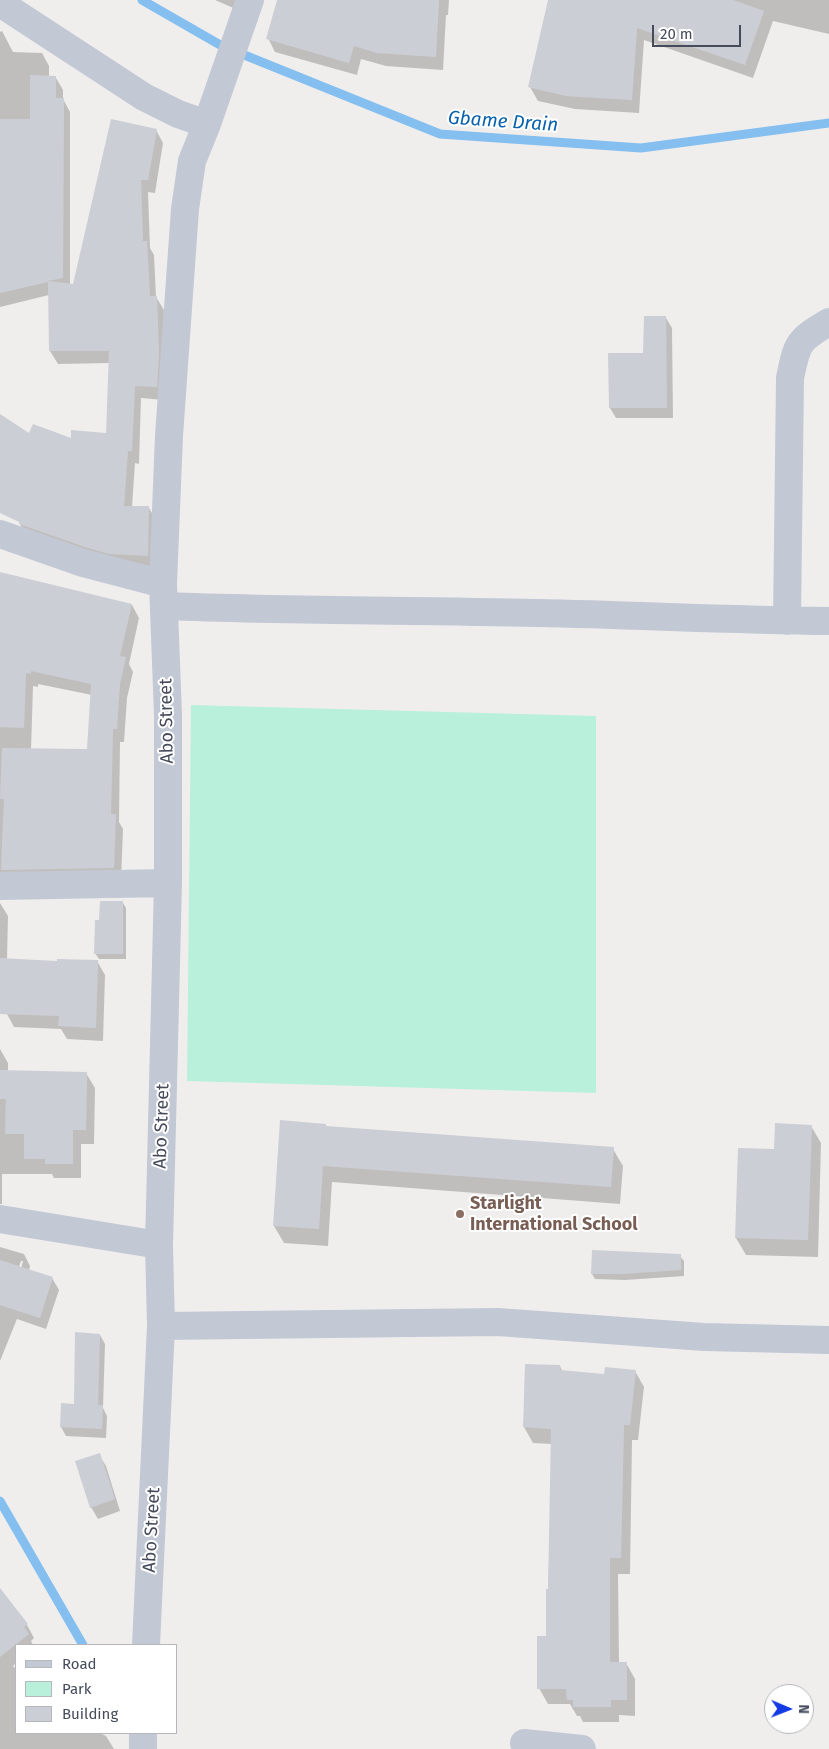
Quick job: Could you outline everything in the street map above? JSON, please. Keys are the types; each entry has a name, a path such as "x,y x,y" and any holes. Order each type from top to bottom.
{"street":[{"path":"0,3 144,97 178,114 207,124"},
{"name":"Abo Street","path":"146,1644 161,1326 159,1245 168,883 168,716 164,595 169,436 185,209 192,161 249,4"},
{"path":"787,621 790,378 795,352 804,337 829,322"},
{"path":"0,534 83,563 164,595 252,609 558,613 829,621"},
{"path":"0,886 168,883"},
{"path":"0,1219 159,1245"},
{"path":"161,1326 498,1322 704,1337 829,1340"},
{"path":"143,1734 143,1749"},
{"path":"524,1743 582,1749"}],"green space":[{"path":"191,705 596,716 596,1093 187,1081"}],"building":[{"path":"277,0 439,0 436,57 377,53 354,46 349,63 266,39"},
{"path":"548,0 733,0 764,11 745,65 637,28 632,100 566,96 528,87"},
{"path":"30,75 56,76 56,98 64,98 63,278 48,281 73,284 111,119 157,129 148,180 141,180 143,241 147,241 150,296 157,296 159,354 157,387 135,386 132,451 128,451 124,506 149,506 148,556 109,554 88,548 19,524 19,522 0,513 0,414 29,433 33,424 71,438 71,430 106,433 109,351 49,351 48,282 0,293 0,119 30,119"},
{"path":"644,316 666,316 667,408 609,408 608,353 643,353"},
{"path":"0,572 132,604 120,656 126,657 120,684 117,729 113,729 111,814 116,814 114,868 1,870 4,799 0,799 2,748 87,749 91,684 31,671 31,674 26,673 24,728 0,727"},
{"path":"100,901 123,901 123,954 94,954 95,920 99,920"},
{"path":"0,958 57,961 57,959 98,960 96,1028 58,1026 59,1016 0,1014"},
{"path":"0,1070 87,1072 86,1130 73,1130 73,1164 45,1164 45,1159 24,1159 24,1134 5,1134 6,1099 0,1099"},
{"path":"280,1120 326,1124 326,1126 614,1147 611,1187 323,1166 319,1229 273,1226"},
{"path":"775,1123 812,1125 808,1240 735,1238 738,1148 774,1149"},
{"path":"592,1250 681,1254 681,1270 591,1274"},
{"path":"0,1260 53,1277 40,1318 0,1305"},
{"path":"75,1332 100,1334 98,1405 103,1405 102,1429 60,1427 61,1403 74,1404"},
{"path":"525,1364 560,1365 560,1370 604,1374 605,1367 636,1370 630,1425 624,1425 621,1558 610,1558 610,1662 627,1662 627,1700 611,1700 611,1707 573,1707 573,1700 567,1700 566,1689 537,1689 537,1636 546,1636 551,1429 523,1427"},
{"path":"100,1453 115,1499 90,1508 75,1461"},
{"path":"0,1588 28,1624 24,1627 29,1634 0,1657"}],"waterway":[{"name":"Gbame Drain","path":"142,0 222,46 440,134 641,148 829,123"},
{"path":"0,1501 82,1644"}],"place":[{"name":"Starlight International School","path":"460,1214"}]}
